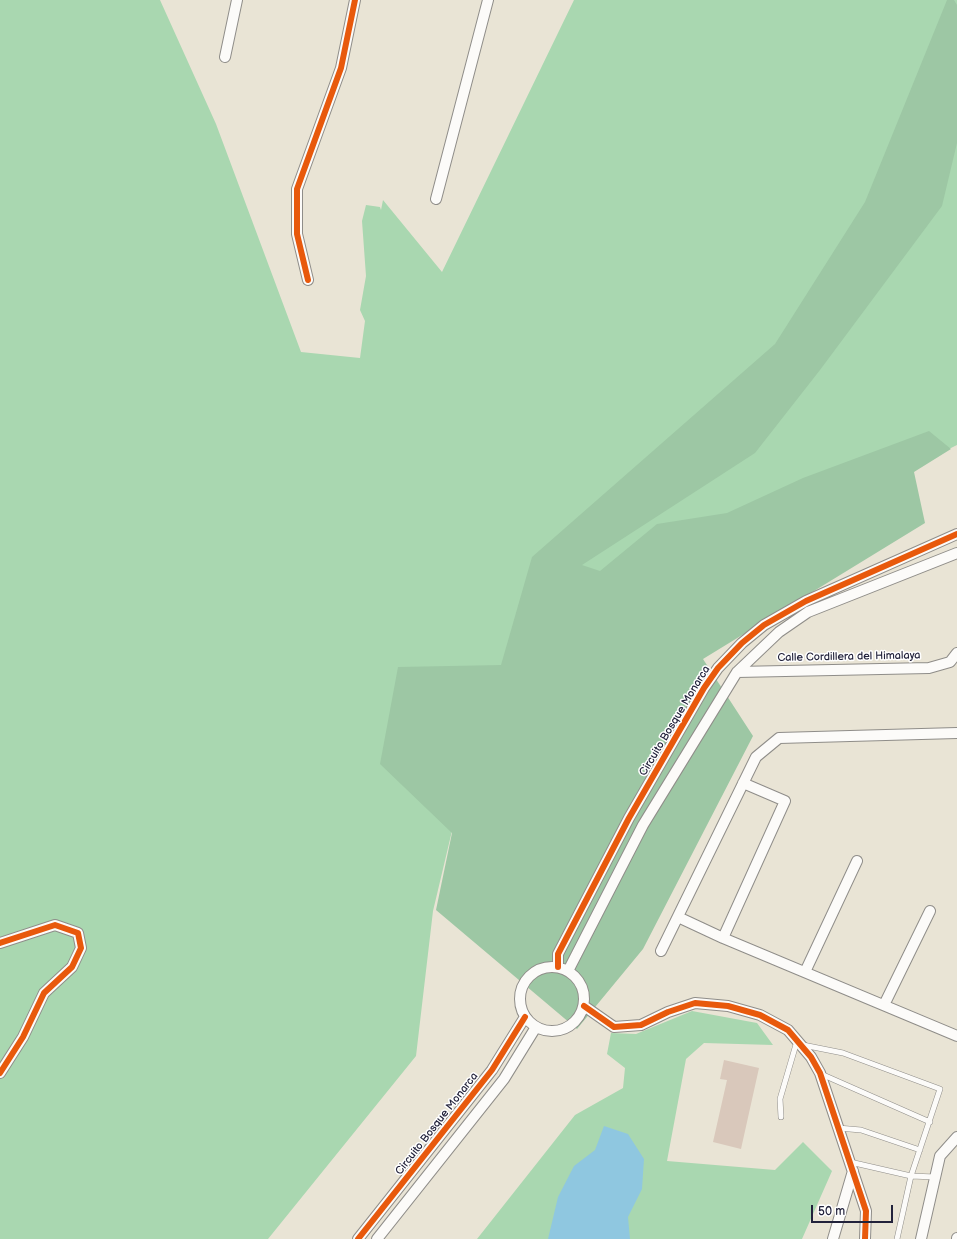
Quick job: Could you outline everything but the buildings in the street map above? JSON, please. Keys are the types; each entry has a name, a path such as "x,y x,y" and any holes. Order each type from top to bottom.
{"street":[{"path":"225,57 237,0"},
{"path":"308,280 297,234 297,189 341,68 355,0"},
{"path":"436,199 488,0"},
{"name":"Circuito Bosque Monarca","path":"558,967 558,954 630,818 704,688 718,668 742,643 764,625 806,601 957,534"},
{"path":"568,971 643,825 737,672 779,632 808,612 957,553"},
{"name":"Calle Cordillera del Himalaya","path":"737,672 929,668 950,662 957,652"},
{"path":"661,951 756,757 779,738 957,733"},
{"path":"723,938 785,802 743,783"},
{"path":"805,972 857,862"},
{"path":"884,1005 930,911"},
{"path":"678,917 723,938 957,1036"},
{"path":"0,942 56,925 78,933 81,948 72,967 44,993 23,1037 0,1073"},
{"path":"547,966 558,967 568,971 576,977 582,986 584,1006 579,1017 570,1026 559,1030 547,1031 536,1027 525,1017 521,1008 520,997 522,986 528,977 537,970 547,966"},
{"path":"584,1006 614,1026 641,1025 668,1012 695,1003 728,1006 760,1015 788,1030 811,1057 820,1074 866,1211 865,1239"},
{"name":"Circuito Bosque Monarca","path":"358,1239 492,1070 525,1017"},
{"path":"377,1239 504,1079 536,1027"},
{"path":"921,1239 940,1156 957,1137"},
{"path":"833,1239 851,1167"}],"lane":[{"path":"781,1117 780,1099 799,1043 843,1053 940,1088 911,1176 897,1239"},
{"path":"820,1074 930,1122"},
{"path":"837,1128 861,1130 920,1150"},
{"path":"851,1167 911,1176 935,1177"}],"green space":[{"path":"0,0 160,0 216,124 301,352 360,358 365,321 360,310 366,276 362,221 366,205 380,207 381,210 383,200 442,272 574,0 957,0 957,445 488,679 433,911 416,1056 268,1239 0,1239"},
{"path":"947,0 954,0 957,5 957,143 942,206 820,370 755,453 582,565 600,571 657,524 727,513 803,478 929,431 951,449 914,472 925,523 703,659 753,736 643,949 577,1029 436,910 452,833 380,764 398,667 501,665 532,557 775,344 865,202"},
{"path":"692,1011 757,1023 773,1045 704,1043 686,1059 667,1161 775,1170 803,1142 832,1171 802,1239 477,1239 575,1115 623,1088 625,1068 607,1054 611,1033 636,1034"}],"water":[{"path":"604,1126 628,1134 644,1159 642,1189 628,1217 630,1239 548,1239 558,1197 574,1166 595,1150"}],"cycle path":[{"path":"308,280 297,234 297,189 341,68 355,0"},
{"path":"558,967 558,954 629,818 704,688 718,668 742,643 764,625 806,601 957,534"},
{"path":"0,943 55,925 78,933 81,948 72,967 44,993 23,1037 0,1073"},
{"path":"584,1006 614,1027 641,1025 668,1012 695,1003 728,1006 760,1015 788,1030 811,1057 820,1073 866,1211 865,1239"},
{"path":"358,1239 492,1070 525,1017"}]}
